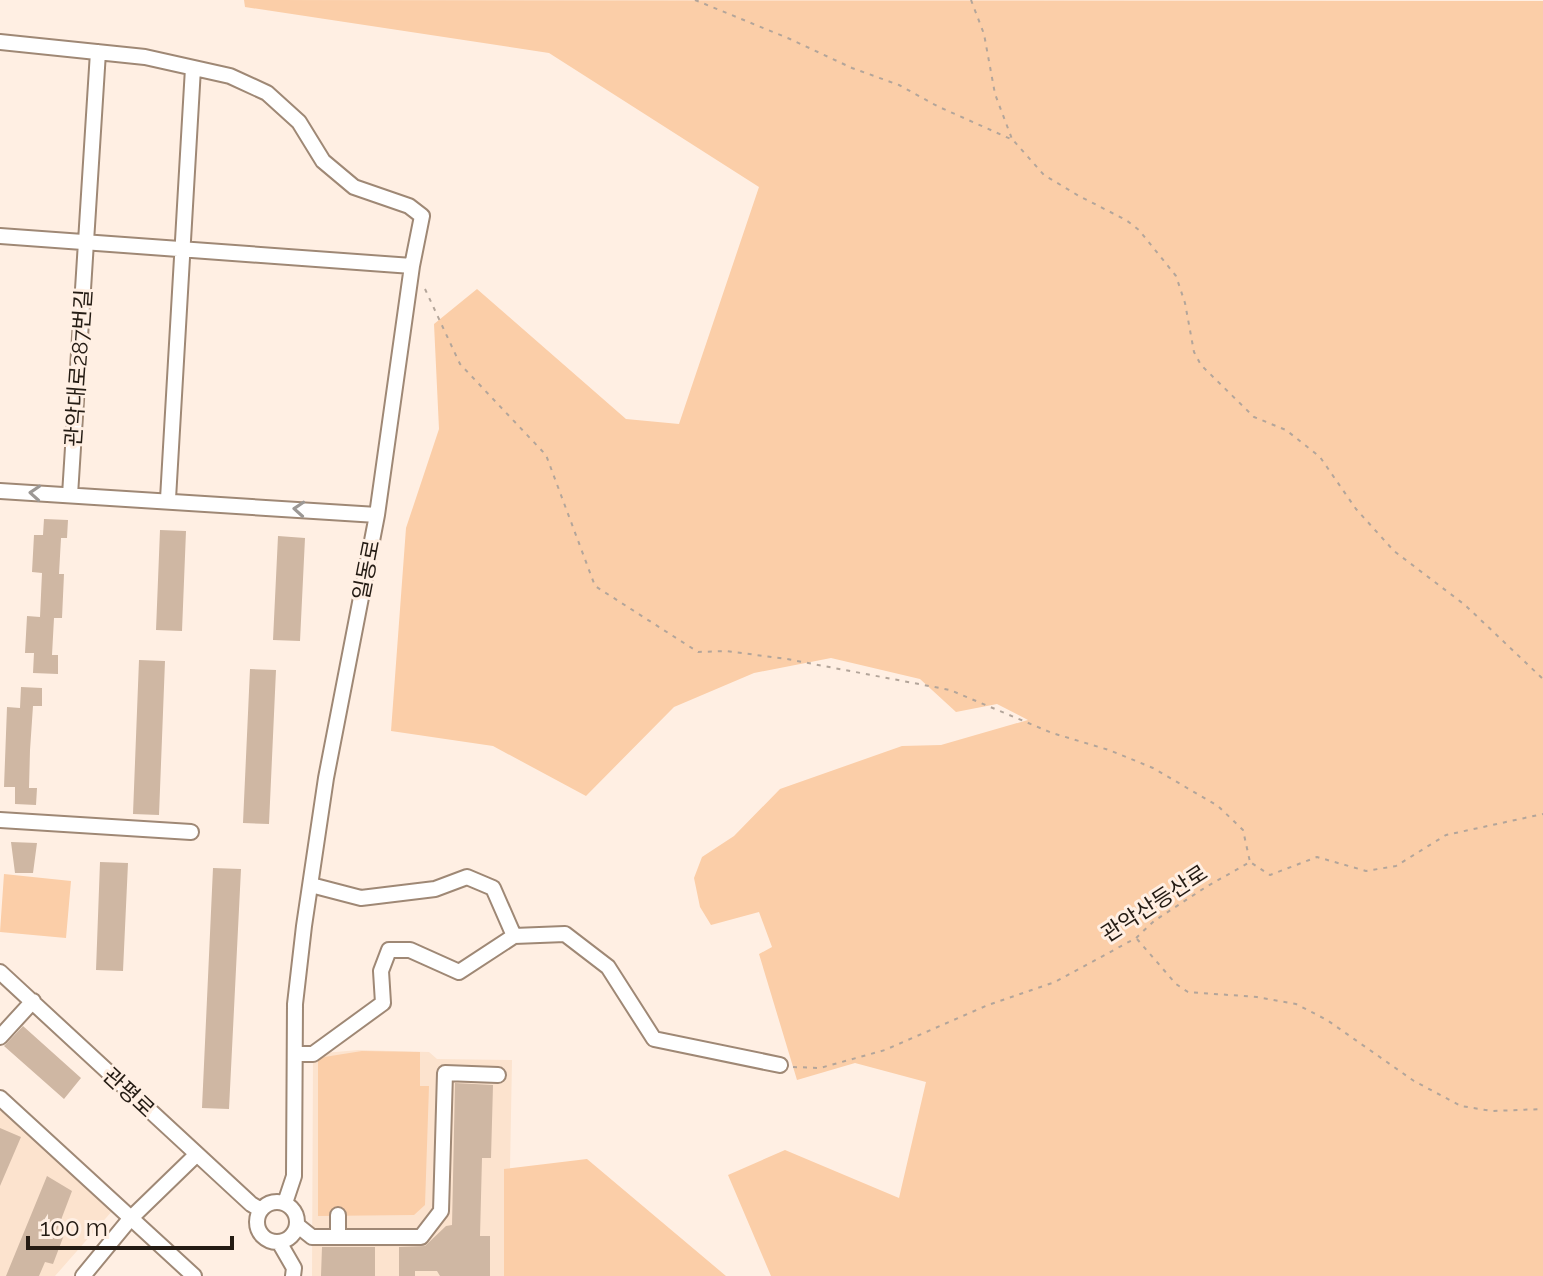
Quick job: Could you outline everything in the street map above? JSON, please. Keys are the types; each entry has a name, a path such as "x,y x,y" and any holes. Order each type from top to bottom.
{"street":[{"name":"일동로","path":"0,42 145,57 230,76 267,93 299,122 323,161 354,187 409,206 422,216 412,266 377,515 326,778 311,885 295,1004 294,1176 285,1203"},
{"path":"87,242 98,52"},
{"path":"168,499 193,68"},
{"path":"0,236 412,266"},
{"name":"관악대로287번길","path":"70,495 87,242"},
{"path":"0,491 168,499 377,515"},
{"path":"0,820 191,832"},
{"path":"311,885 361,898 435,889 467,877 493,888 514,936"},
{"path":"296,1054 313,1054 383,1003 381,971 389,950 410,950 459,972 514,936 565,934 608,967 654,1039 780,1065"},
{"name":"관평로","path":"0,972 196,1155 261,1210"},
{"path":"0,1037 33,1001"},
{"path":"297,1225 312,1237 344,1240 421,1237 441,1211 445,1073 498,1075"},
{"path":"0,1098 194,1276"},
{"path":"83,1276 130,1219 196,1155"},
{"path":"276,1201 285,1203 297,1216 297,1225 287,1239 270,1241 258,1228 257,1218 261,1210 276,1201"},
{"path":"338,1215 344,1240"},
{"path":"279,1242 294,1268 293,1276"}],"path":[{"path":"695,0 899,85 937,106 1013,140"},
{"path":"971,0 984,34 995,94 1013,140 1044,175 1139,230 1176,276 1185,303 1194,352 1201,365 1254,417 1286,430 1320,457 1356,509 1394,551 1465,605 1543,679"},
{"path":"425,289 460,364 546,455 595,586 698,652 726,651 787,659 950,690 1052,733 1109,750 1153,768 1218,806 1243,830 1250,862 1270,875 1317,857 1366,871 1396,866 1446,835 1543,814"},
{"name":"관악산등산로","path":"780,1065 820,1068 885,1050 988,1005 1055,982 1136,938 1154,921 1250,862"},
{"path":"1136,938 1176,984 1188,992 1257,997 1296,1004 1327,1020 1414,1081 1461,1106 1492,1111 1543,1109"}],"shaded area":[{"path":"244,0 1543,1 1543,1276 771,1276 728,1175 785,1150 899,1198 926,1082 855,1063 797,1080 759,954 772,947 759,912 711,925 700,907 694,878 702,857 734,836 780,789 902,746 941,745 1028,720 997,704 956,712 920,679 831,658 754,673 674,707 586,796 493,746 391,731 406,528 439,429 434,324 477,289 626,419 679,424 759,187 549,53 245,7"},
{"path":"4,874 71,881 66,938 0,932"},
{"path":"358,1050 429,1052 437,1059 512,1060 510,1168 504,1170 504,1276 312,1276 313,1054"},
{"path":"362,1051 420,1052 420,1086 429,1086 425,1205 414,1215 318,1216 318,1058"},
{"path":"0,1105 113,1210 55,1276 0,1276"},
{"path":"587,1159 726,1276 504,1276 504,1169"}],"building":[{"path":"44,519 68,520 67,538 61,538 59,574 64,574 62,618 54,618 52,655 58,655 58,674 33,673 34,653 25,653 27,616 40,617 42,573 32,572 34,535 43,535"},
{"path":"160,530 186,531 182,631 156,630"},
{"path":"278,536 305,538 300,641 273,640"},
{"path":"139,660 165,661 159,815 133,814"},
{"path":"250,669 276,670 269,824 243,823"},
{"path":"21,687 42,688 42,706 33,706 30,750 29,788 37,788 36,805 15,804 15,787 4,787 7,707 20,708"},
{"path":"11,842 37,843 33,873 15,873"},
{"path":"100,862 128,863 123,971 96,970"},
{"path":"213,868 241,869 229,1109 202,1108"},
{"path":"23,1026 81,1078 64,1099 4,1046"},
{"path":"455,1083 493,1085 491,1158 482,1158 480,1236 490,1236 490,1276 440,1276 437,1271 415,1271 415,1276 399,1276 399,1247 425,1246 446,1226 452,1225"},
{"path":"0,1128 21,1137 0,1186"},
{"path":"47,1176 72,1191 56,1233 64,1235 53,1264 45,1262 39,1276 6,1276"},
{"path":"322,1247 375,1247 375,1276 321,1276"}]}
